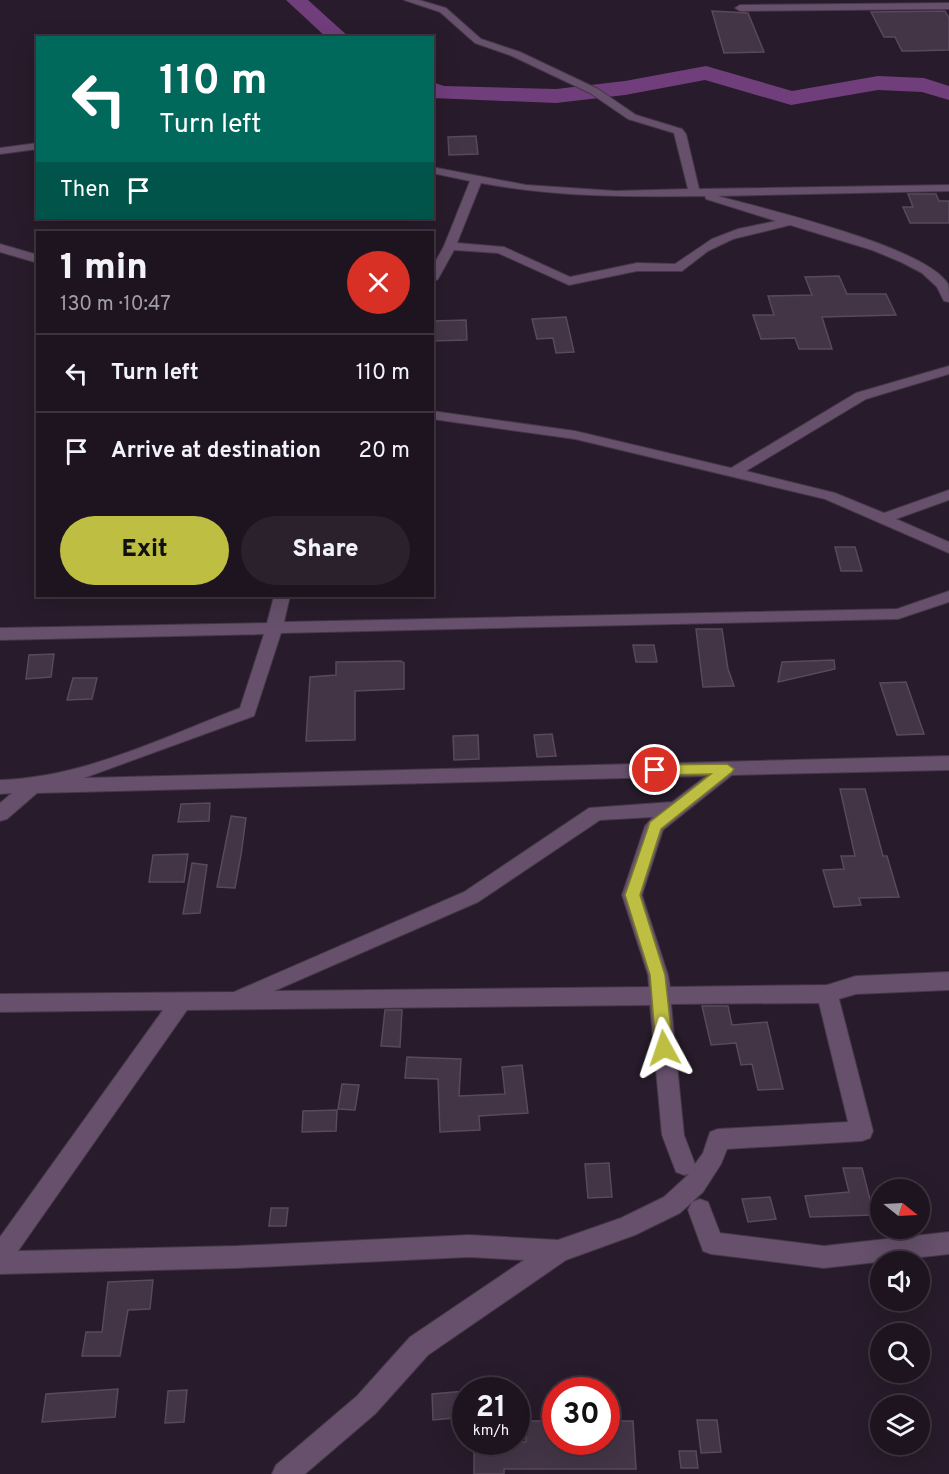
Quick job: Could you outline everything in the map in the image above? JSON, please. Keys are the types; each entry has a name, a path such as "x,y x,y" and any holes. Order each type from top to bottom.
{"street":[{"path":"409,0 444,10 478,41 516,54 594,91 632,117 678,131 681,134 694,192"},
{"path":"740,8 949,6"},
{"path":"0,151 36,146"},
{"path":"434,170 526,188 575,192 949,188"},
{"path":"434,275 450,246 476,182 480,178"},
{"path":"694,192 905,259 926,270 942,285 949,298"},
{"path":"450,246 500,250 569,281 637,267 678,268 698,250 736,231 788,222"},
{"path":"0,248 36,258"},
{"path":"731,474 861,396 949,370"},
{"path":"434,415 574,435 830,496 925,540 949,548"},
{"path":"883,519 949,495"},
{"path":"0,634 898,614 949,596"},
{"path":"0,814 32,787 115,762 248,712 282,597"},
{"path":"0,787 949,763"},
{"path":"684,1165 673,1135 658,975 632,895 655,826 727,769"},
{"path":"232,1000 471,897 596,813 676,809"},
{"path":"0,1003 827,994 856,986 949,981"},
{"path":"285,1474 366,1405 419,1346 558,1251 627,1227 672,1205 695,1184 713,1157 718,1138 862,1131 827,994"},
{"path":"0,1257 181,1001"},
{"path":"700,1210 711,1243 824,1257 949,1243"},
{"path":"0,1263 237,1257 469,1246 558,1251"}],"building":[{"path":"712,11 748,13 764,52 724,53"},
{"path":"945,11 949,18 949,50 911,51 902,51 895,37 884,37 871,12"},
{"path":"476,136 478,154 449,155 448,137"},
{"path":"908,194 936,194 939,201 949,201 949,223 910,223 903,207 913,207"},
{"path":"839,276 847,294 886,294 896,315 822,317 832,349 799,349 795,338 761,339 753,315 774,315 768,296 812,295 805,277"},
{"path":"566,317 574,352 556,353 553,338 537,339 532,319"},
{"path":"466,320 467,340 434,341 434,321"},
{"path":"835,547 855,547 862,571 841,571"},
{"path":"696,629 722,629 728,669 734,686 703,687"},
{"path":"633,645 654,645 657,662 636,662"},
{"path":"54,654 51,677 26,679 29,655"},
{"path":"834,660 835,669 778,682 782,662"},
{"path":"401,661 404,663 404,689 355,691 355,740 306,741 310,677 336,675 336,662"},
{"path":"73,678 97,678 92,699 67,700"},
{"path":"906,682 924,734 897,735 880,683"},
{"path":"552,734 556,756 537,757 534,735"},
{"path":"478,735 479,759 454,760 453,736"},
{"path":"840,789 865,789 883,856 887,856 899,897 859,898 861,905 834,907 823,870 844,869 841,856 855,856"},
{"path":"210,803 209,821 178,822 181,804"},
{"path":"231,816 246,818 235,888 217,887"},
{"path":"188,854 184,882 149,882 153,855"},
{"path":"192,863 207,865 200,913 183,914"},
{"path":"702,1006 728,1006 732,1025 767,1022 783,1089 758,1090 752,1064 741,1065 736,1043 711,1045"},
{"path":"385,1010 402,1010 400,1047 381,1046"},
{"path":"407,1057 461,1059 459,1096 505,1094 502,1067 522,1065 528,1113 479,1116 480,1130 440,1132 438,1079 405,1078"},
{"path":"342,1084 359,1085 355,1110 338,1109"},
{"path":"337,1110 336,1131 302,1132 303,1111"},
{"path":"609,1163 612,1197 588,1198 585,1164"},
{"path":"843,1168 862,1168 870,1199 870,1215 810,1217 805,1196 849,1192"},
{"path":"770,1197 776,1219 748,1222 742,1199"},
{"path":"271,1208 288,1208 286,1226 269,1226"},
{"path":"153,1280 150,1309 128,1310 120,1356 82,1356 86,1332 102,1332 108,1282"},
{"path":"118,1389 115,1417 42,1422 46,1394"},
{"path":"187,1390 184,1422 165,1423 168,1391"},
{"path":"452,1392 452,1418 433,1420 432,1394"},
{"path":"697,1420 717,1420 721,1452 701,1453"},
{"path":"530,1421 542,1421 542,1455 620,1455 620,1421 633,1421 636,1469 504,1469 504,1474 474,1474 474,1455 530,1455"},
{"path":"679,1451 696,1451 698,1468 681,1468"}],"waterway":[{"path":"296,0 338,36"},
{"path":"434,90 440,93 556,96 625,88 706,73 791,98 878,83 924,85 949,93"}],"route":[{"path":"655,770 727,769 655,826 632,895 658,975 664,1048"}]}
